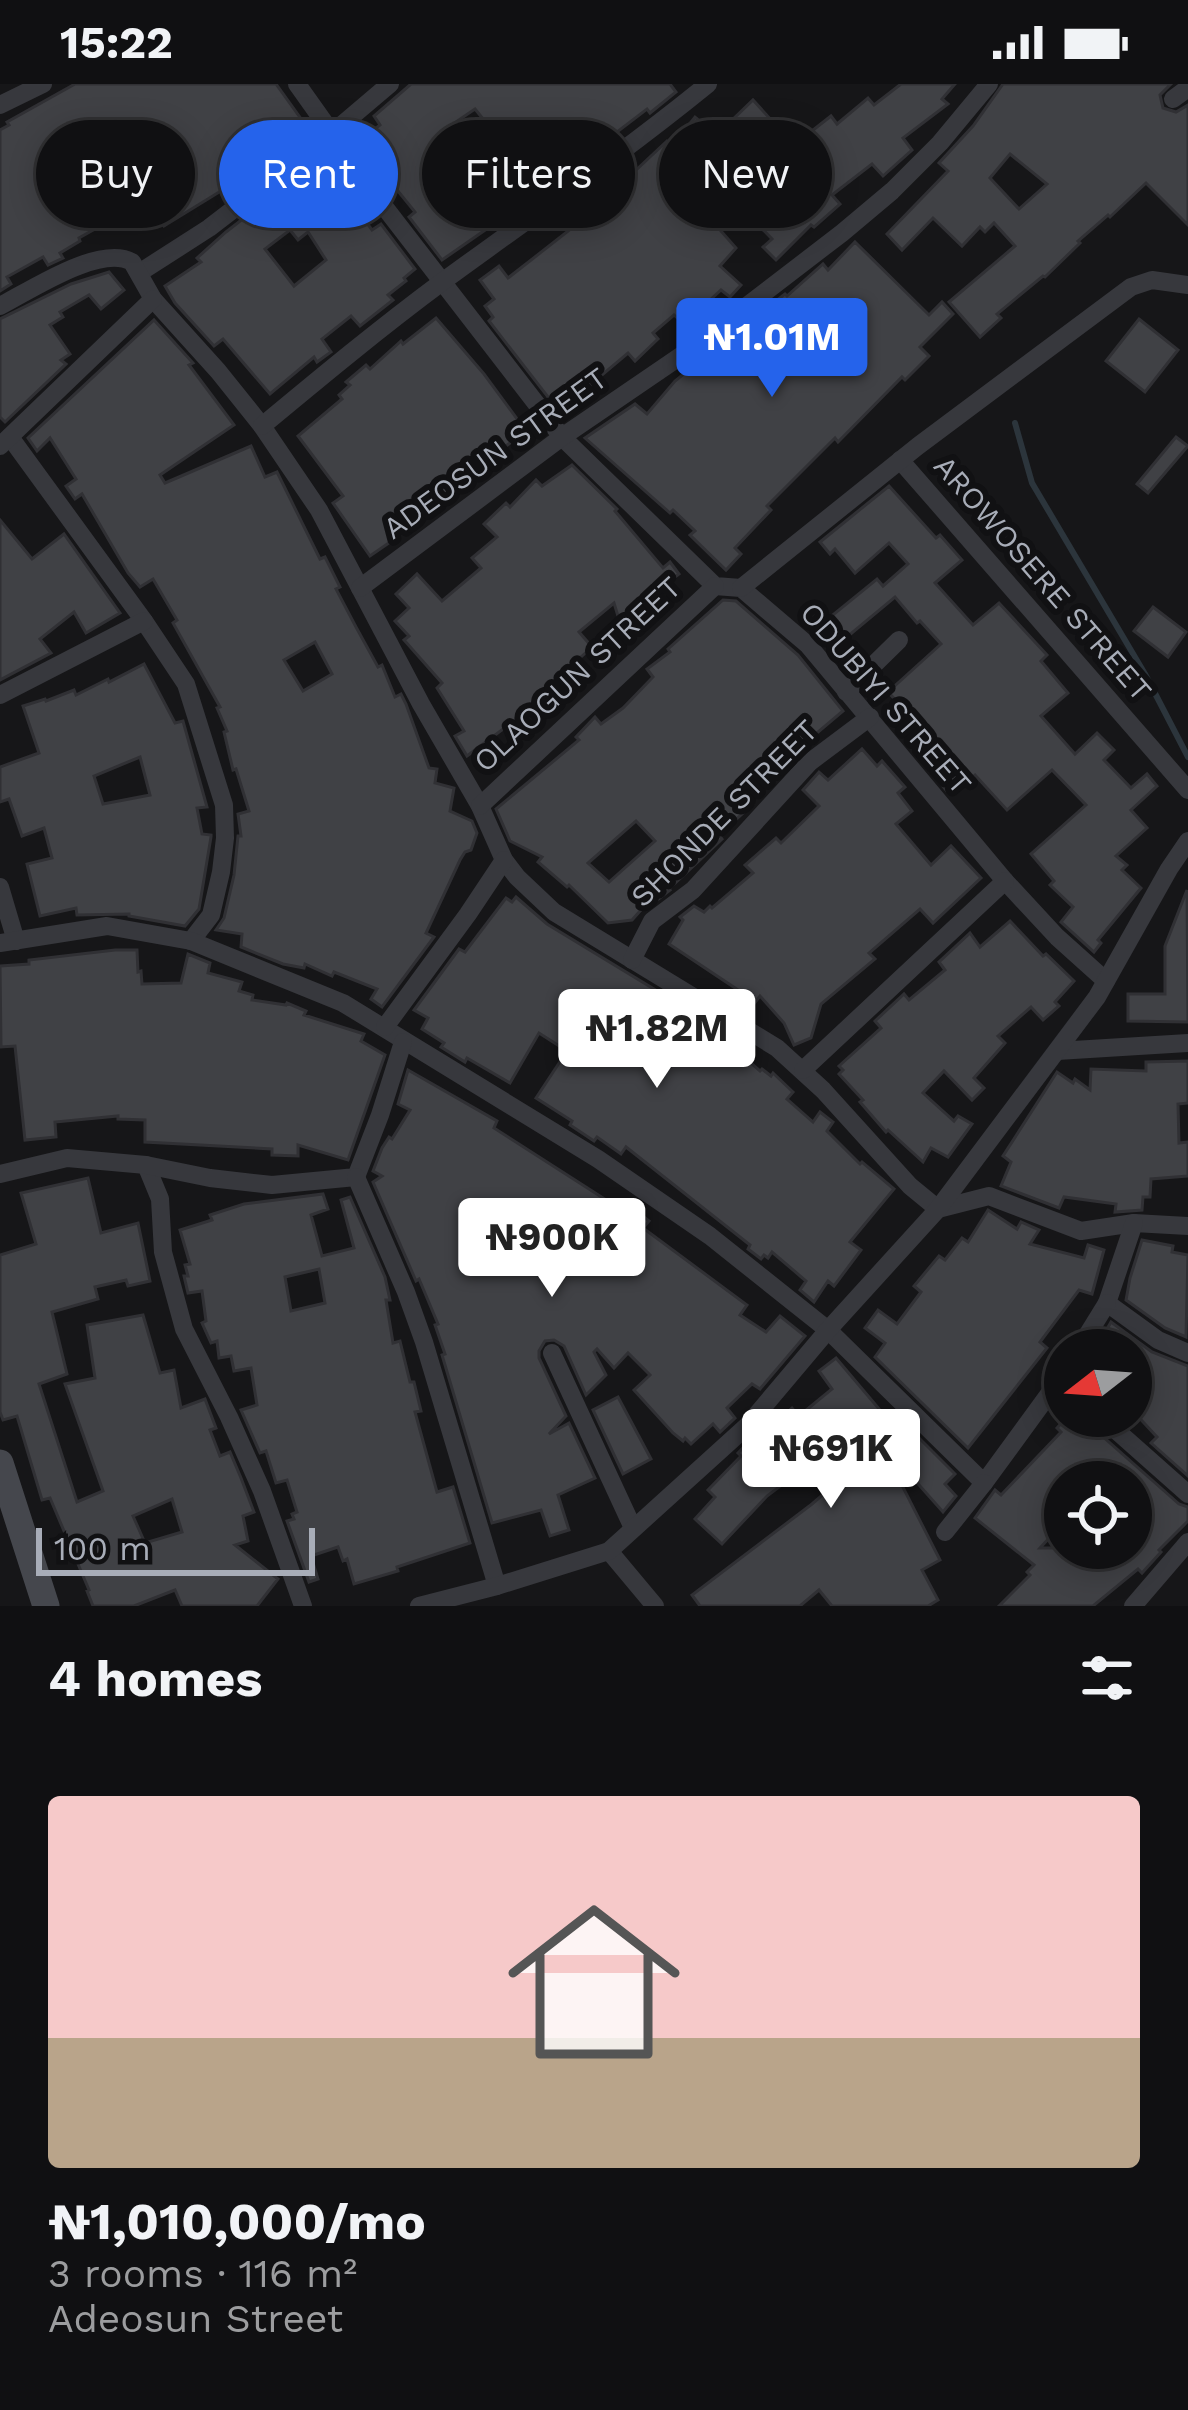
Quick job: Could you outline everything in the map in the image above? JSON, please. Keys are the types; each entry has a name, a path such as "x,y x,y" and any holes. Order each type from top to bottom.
{"main road":[{"path":"0,1463 46,1606"},
{"path":"3,1538 26,1606"}],"street":[{"path":"0,105 43,84"},
{"path":"297,84 321,120"},
{"path":"348,120 390,84"},
{"path":"262,426 361,344 708,84"},
{"name":"ADEOSUN STREET","path":"359,588 562,437 688,351 842,233 940,143 989,84"},
{"path":"140,273 219,220"},
{"path":"398,223 562,437 715,586 741,587 900,460 1141,282 1188,286"},
{"path":"0,306 91,260 125,257 132,262 153,299 218,370 319,510 480,806 503,860 554,912 777,1048 938,1209"},
{"path":"153,299 5,442 144,620 186,684 224,805 225,838 211,915 190,941"},
{"name":"AROWOSERE STREET","path":"900,460 1188,790"},
{"name":"OLAOGUN STREET","path":"480,806 715,586"},
{"name":"ODUBIYI STREET","path":"741,587 808,646 1005,881 1106,981"},
{"path":"0,694 144,620"},
{"path":"846,692 899,640"},
{"name":"SHONDE STREET","path":"632,960 652,921 693,890 810,762 870,717"},
{"path":"418,1606 609,1551 748,1426 938,1209 1106,981 1188,842"},
{"path":"385,1027 503,860"},
{"path":"803,1070 1005,881"},
{"path":"0,887 8,942 107,926 190,941 343,1003 385,1027 598,1159 710,1236 828,1330 984,1483"},
{"path":"404,1042 356,1177 424,1342 497,1586"},
{"path":"1057,1051 1188,1043"},
{"path":"0,1174 67,1158 272,1185 356,1177"},
{"path":"146,1165 160,1199 163,1252 184,1329 262,1491 303,1606"},
{"path":"938,1209 989,1196 1082,1232 1134,1223 1188,1226"},
{"path":"1091,1329 1107,1304 1134,1223"},
{"path":"1107,1304 1159,1340 1188,1353"},
{"path":"551,1353 633,1528"},
{"path":"945,1532 1044,1404"},
{"path":"1124,1437 1188,1494"},
{"path":"1133,1606 1188,1542"},
{"path":"609,1551 655,1606"}],"building":[{"path":"75,84 276,84 302,120 219,120 219,192 195,207 195,120 36,120 36,228 97,228 60,253 63,258 48,265 43,257 7,277 11,284 0,291 0,130"},
{"path":"411,84 670,84 676,92 633,120 484,120 475,109 459,120 422,120 422,228 488,228 442,260 409,217 415,212 398,191 398,120 374,116"},
{"path":"901,84 955,84 942,99 948,104 903,138 912,150 883,176 872,164 832,195 832,120 826,120 831,116 837,124 868,98 874,105"},
{"path":"1003,84 1171,84 1160,95 1163,108 1176,112 1188,105 1188,225 1146,183 1078,241 1045,277 997,314 1001,318 980,337 949,302 1015,246 994,223 985,232 980,227 962,246 933,218 902,250 887,234 948,171 939,163","holes":["1010,154 1047,184 1019,209 990,178"]},
{"path":"753,100 771,120 732,120"},
{"path":"659,148 659,228 718,228 736,248 720,266 741,285 730,297 721,290 684,324 674,315 653,333 658,339 635,361 628,353 589,386 583,379 562,399 573,413 565,419 489,321 493,317 485,306 494,299 480,280 499,266 508,278 572,228 635,228 635,171"},
{"path":"231,228 384,228 415,269 388,295 393,300 360,326 351,316 322,339 331,352 317,362 314,357 270,394 223,339 214,346 165,286 201,262 197,258","holes":["290,230 298,240 308,232 326,260 294,286 265,249"]},
{"path":"761,228 808,228 776,260 763,247 772,239"},
{"path":"855,242 929,315 942,302 953,314 920,347 929,356 838,442 835,438 767,506 771,510 735,548 741,554 726,570 690,535 695,531 673,510 670,513 585,438 635,404 647,414 675,381 696,364 701,371 742,327 823,264 828,270"},
{"path":"109,272 124,290 101,309 89,295 60,312 63,317 50,325 70,354 61,360 66,364 5,422 0,417 0,319 71,284"},
{"path":"436,318 526,431 502,449 498,444 439,504 436,501 393,533 396,538 370,556 333,503 343,496 298,436 342,399 339,395 350,385 346,382"},
{"path":"1139,319 1178,350 1145,392 1106,361"},
{"path":"154,320 193,363 189,365 234,425 160,475 165,483 251,446 265,477 277,472 378,667 382,665 395,697 401,694 429,768 437,769 435,783 454,788 450,811 472,821 477,833 426,933 434,937 382,1007 371,999 377,989 305,964 304,968 283,964 241,947 242,934 216,930 224,918 234,875 241,836 238,814 249,811 233,770 220,707 153,579 140,587 128,573 82,494 75,499 66,486 76,479 50,438 37,451 28,438","holes":["315,642 332,674 303,691 284,660"]},
{"path":"1176,437 1188,446 1148,493 1137,484"},
{"path":"572,465 617,509 663,568 670,562 679,574 661,588 658,584 640,609 618,616 614,603 579,632 592,647 548,687 559,700 542,713 535,705 467,756 455,736 464,731 437,688 442,683 404,640 409,636 395,621 409,608 396,594 417,574 442,601 481,568 472,558 497,537 484,524 506,503 510,507 536,480 542,486"},
{"path":"889,486 962,560 935,583 973,625 999,603 1047,655 1041,661 1068,693 1041,716 1075,754 1097,733 1114,750 1104,760 1131,788 1147,774 1157,786 1131,810 1147,828 1116,856 1127,865 1122,870 1141,888 1098,940 1101,943 1094,952 1061,922 1073,907 1050,885 1054,881 1031,854 1086,805 1052,770 1007,810 975,775 963,785 958,779 946,790 924,763 941,748 888,692 941,644 895,597 830,648 813,631 877,579 883,586 908,564 889,543 855,573 835,549 830,554 820,542"},
{"path":"0,520 32,559 64,534 120,613 86,633 74,612 40,639 51,653 0,680"},
{"path":"723,600 736,601 798,655 843,711 779,765 783,769 750,800 753,804 670,890 652,904 649,901 632,920 608,923 538,862 542,857 510,841 496,809 579,740 576,737 595,717 601,724 623,708 653,677 647,669","holes":["636,821 655,841 609,882 588,863"]},
{"path":"1153,607 1186,632 1168,657 1134,631"},
{"path":"144,664 175,723 183,721 207,807 197,808 202,834 211,835 199,909 185,926 129,914 77,915 76,908 40,916 27,864 52,858 44,828 22,836 9,799 0,802 0,767 39,753 23,706 74,690 76,695","holes":["140,757 150,795 103,804 94,776"]},
{"path":"862,749 877,766 882,761 905,787 898,793 912,811 896,824 931,865 951,846 981,878 933,923 920,909 869,953 875,959 821,1004 811,1038 794,1045 784,1023 760,996 750,1009 736,999 741,992 669,944 683,920 680,917 694,906 704,912 712,908 753,873 745,865 776,838 781,843 819,806 803,790 819,772 828,780"},
{"path":"1187,890 1188,1022 1128,1021 1128,994 1165,994 1165,946"},
{"path":"516,897 547,924 700,1017 694,1026 723,1049 728,1043 760,1071 773,1073 793,1092 787,1099 813,1122 820,1112 833,1122 827,1131 894,1189 850,1242 861,1250 834,1286 828,1281 814,1302 800,1290 806,1281 772,1252 761,1259 748,1249 750,1245 626,1147 621,1154 597,1137 594,1141 536,1098 567,1051 539,1033 510,1083 467,1058 465,1062 422,1029 428,1018 414,1010 459,949 465,952 506,898 512,902"},
{"path":"1010,921 1074,981 1055,1002 1059,1006 1043,1020 1031,1007 998,1036 1005,1043 974,1078 984,1088 972,1100 944,1071 923,1093 954,1121 958,1116 972,1124 948,1157 931,1148 923,1162 886,1132 839,1074 843,1070 839,1066 881,1028 875,1021 904,994 909,1000 945,970 939,962 970,933 980,947"},
{"path":"137,950 142,984 181,983 188,954 210,963 208,973 242,982 239,991 253,995 252,1000 287,1003 306,1011 304,1015 364,1034 361,1041 385,1055 348,1160 298,1145 298,1156 272,1155 272,1149 145,1142 145,1120 118,1116 55,1122 56,1137 25,1140 15,1046 1,1047 0,966"},
{"path":"1188,1061 1188,1103 1178,1104 1179,1143 1188,1142 1188,1176 1151,1179 1150,1197 1143,1197 1142,1210 1115,1212 1116,1204 1064,1197 1059,1208 1001,1186 1011,1162 1003,1156 1057,1072 1090,1090 1091,1069 1146,1071 1146,1062"},
{"path":"408,1070 497,1121 494,1128 628,1214 633,1208 649,1221 643,1228 747,1305 740,1315 766,1332 780,1316 805,1336 760,1389 752,1384 727,1408 735,1418 720,1432 713,1424 691,1444 673,1433 634,1390 650,1375 628,1353 614,1368 597,1349 594,1352 606,1375 586,1395 564,1346 545,1341 539,1358 566,1416 549,1434 569,1423 595,1478 558,1495 569,1530 550,1536 541,1510 492,1523 442,1355 438,1324 373,1182 382,1176 373,1171 382,1148 410,1110 398,1104"},
{"path":"88,1178 101,1233 138,1223 150,1281 95,1287 98,1299 52,1312 67,1374 39,1384 77,1502 103,1491 65,1384 95,1378 87,1325 143,1315 160,1373 174,1370 181,1408 205,1399 220,1456 230,1452 241,1478 254,1512 243,1516 248,1541 235,1545 278,1579 257,1606 182,1606 175,1590 134,1606 93,1606 50,1498 42,1500 17,1416 3,1420 0,1412 0,1255 36,1244 21,1193","holes":["172,1499 182,1532 145,1543 133,1516"]},
{"path":"323,1194 328,1209 311,1215 322,1256 354,1248 341,1200 350,1197 385,1277 393,1343 400,1341 410,1382 414,1382 421,1411 415,1412 437,1492 453,1487 470,1543 354,1584 338,1547 311,1556 318,1579 309,1582 287,1521 297,1512 287,1480 276,1483 266,1451 260,1453 241,1410 257,1405 251,1368 234,1371 231,1356 219,1358 217,1341 211,1343 202,1323 206,1321 202,1291 188,1293 184,1276 188,1276 185,1265 190,1264 180,1230 244,1204","holes":["319,1269 325,1303 291,1311 285,1277"]},
{"path":"988,1210 1017,1229 1021,1222 1039,1230 1030,1244 1084,1258 1088,1245 1104,1250 1092,1294 1079,1290 1050,1329 1044,1329 1040,1342 1044,1352 968,1448 875,1357 885,1343 865,1328 878,1310 897,1324 921,1292 914,1286 939,1256 945,1260 962,1238 968,1242"},
{"path":"1142,1240 1173,1246 1172,1252 1188,1255 1186,1337 1126,1300"},
{"path":"1152,1352 1188,1366 1188,1476 1151,1443 1157,1437 1152,1432"},
{"path":"836,1358 896,1429 903,1422 955,1474 945,1484 956,1496 943,1512 885,1452 940,1560 922,1570 938,1600 928,1606 832,1606 819,1590 800,1606 700,1606 692,1595 848,1473 821,1438 778,1471 787,1481 722,1544 695,1519 715,1497 708,1490 766,1424 769,1428 792,1408 799,1416 832,1389 819,1371"},
{"path":"618,1397 651,1459 623,1474 593,1410"},
{"path":"1056,1437 1103,1437 1130,1461 1044,1461 1044,1544 1040,1548 1044,1548 1044,1569 1138,1569 1093,1606 999,1606 1034,1565 975,1518 995,1490 1001,1495"},
{"path":"1152,1480 1188,1507 1188,1521 1152,1562"}],"waterway":[{"path":"1015,423 1032,483 1145,674 1188,757"}]}
